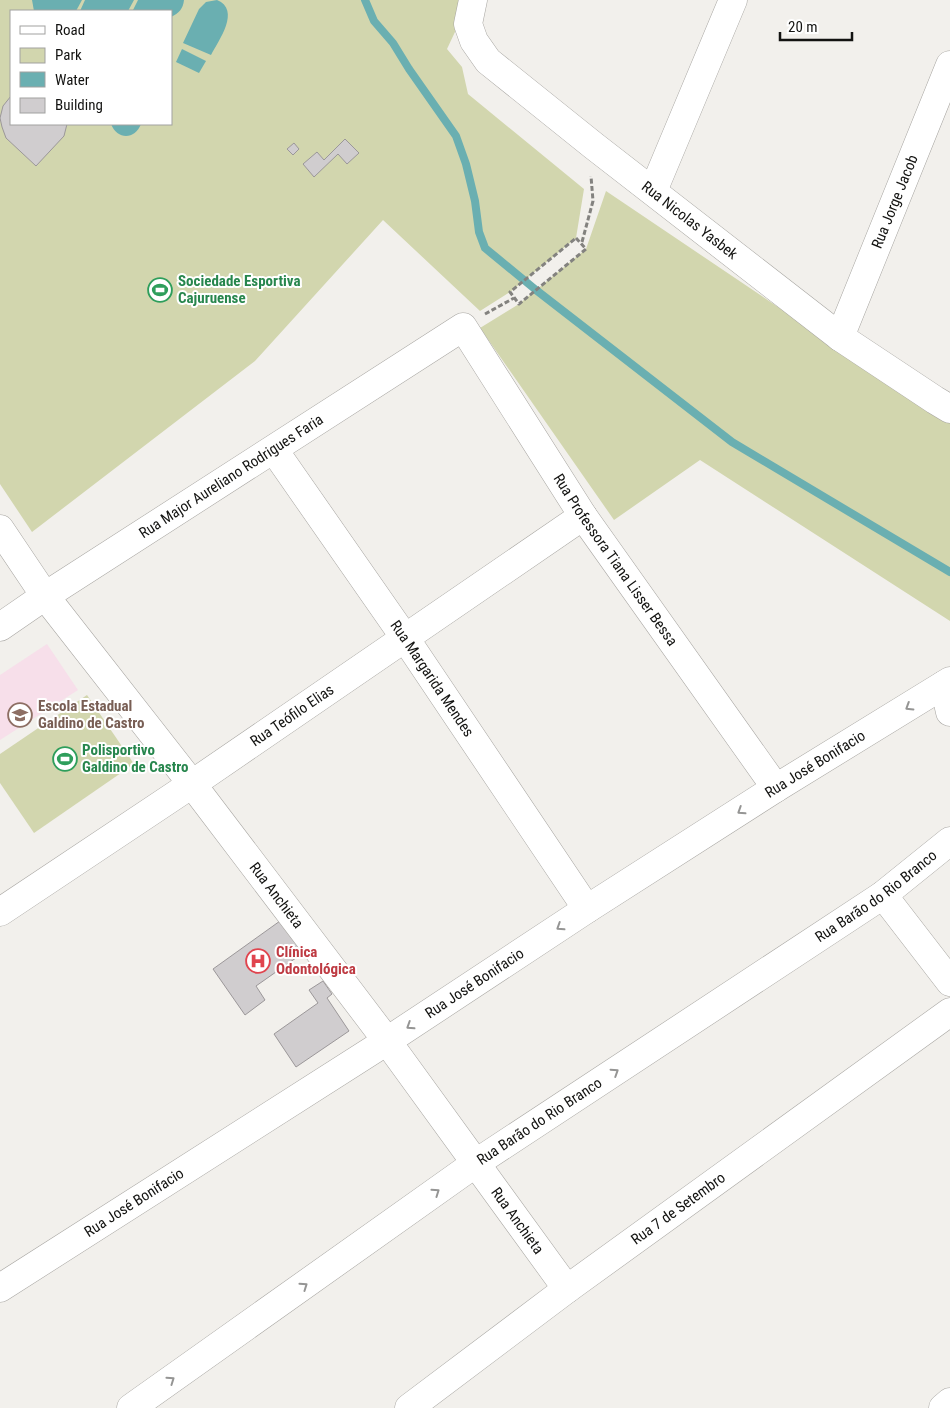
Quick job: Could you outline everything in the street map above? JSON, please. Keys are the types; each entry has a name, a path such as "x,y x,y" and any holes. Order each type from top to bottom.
{"street":[{"path":"653,191 733,0"},
{"name":"Rua Nicolas Yasbek","path":"472,1 468,24 474,42 488,61 840,337 950,408"},
{"name":"Rua Jorge Jacob","path":"840,337 950,65"},
{"name":"Rua Major Aureliano Rodrigues Faria","path":"0,627 462,327"},
{"name":"Rua Professora Tiana Lisser Bessa","path":"462,327 583,516 776,788"},
{"name":"Rua Margarida Mendes","path":"274,450 405,638 587,909"},
{"name":"Rua Teófilo Elias","path":"0,912 192,784 583,516"},
{"name":"Rua Anchieta","path":"0,528 45,596 192,784 388,1041 567,1289"},
{"path":"947,683 950,712"},
{"name":"Rua José Bonifacio","path":"0,1288 388,1041 587,909 776,788 947,683"},
{"name":"Rua Barão do Rio Branco","path":"131,1408 476,1163 883,895 950,841"},
{"path":"883,895 950,982"},
{"name":"Rua 7 de Setembro","path":"409,1408 567,1289 950,1012"},
{"path":"943,1408 950,1402"}],"path":[{"path":"582,242 593,201 590,161 594,146"},
{"path":"576,238 586,249 519,304 514,298 510,292 576,238"},
{"path":"462,327 514,298"}],"shaded area":[{"name":"Escola Estadual Galdino de Castro","path":"47,644 78,690 0,740 0,675"}],"green space":[{"name":"Sociedade Esportiva Cajuruense","path":"0,0 470,0 447,49 462,67 468,94 584,189 576,238 510,292 480,311 383,220 255,361 32,532 0,484"},
{"path":"606,191 950,423 950,621 700,460 614,520 480,328 519,304 586,249"},
{"name":"Polisportivo Galdino de Castro","path":"87,695 134,764 34,833 0,783 0,754"}],"water":[{"path":"32,0 82,0 77,10 34,10"},
{"path":"85,0 134,0 129,10 80,10"},
{"path":"138,0 184,0 183,6 172,16 172,10 133,10"},
{"path":"217,0 224,5 228,18 223,34 211,55 183,43 199,9 206,2"},
{"path":"182,49 206,61 199,73 176,62"},
{"path":"112,125 140,125 135,133 126,136 117,133"}],"building":[{"path":"10,97 10,125 67,125 64,136 36,166 6,138 0,118 3,106"},
{"path":"345,139 359,153 347,164 338,154 314,177 303,164 317,152 324,160"},
{"path":"294,143 299,149 293,155 287,149"},
{"name":"Clínica Odontológica","path":"280,921 303,953 256,986 265,1000 245,1015 213,969"},
{"name":"Clínica Odontológica","path":"323,981 332,994 327,998 349,1031 296,1067 274,1034 318,1003 309,990"}],"waterway":[{"path":"365,0 374,21 393,43 456,136 466,164 475,201 479,232 485,248 536,290 732,442 950,572"}],"place":[{"name":"Sociedade Esportiva Cajuruense","path":"160,290"},
{"name":"Escola Estadual Galdino de Castro","path":"20,715"},
{"name":"Polisportivo Galdino de Castro","path":"65,759"},
{"name":"Clínica Odontológica","path":"258,961"}]}
